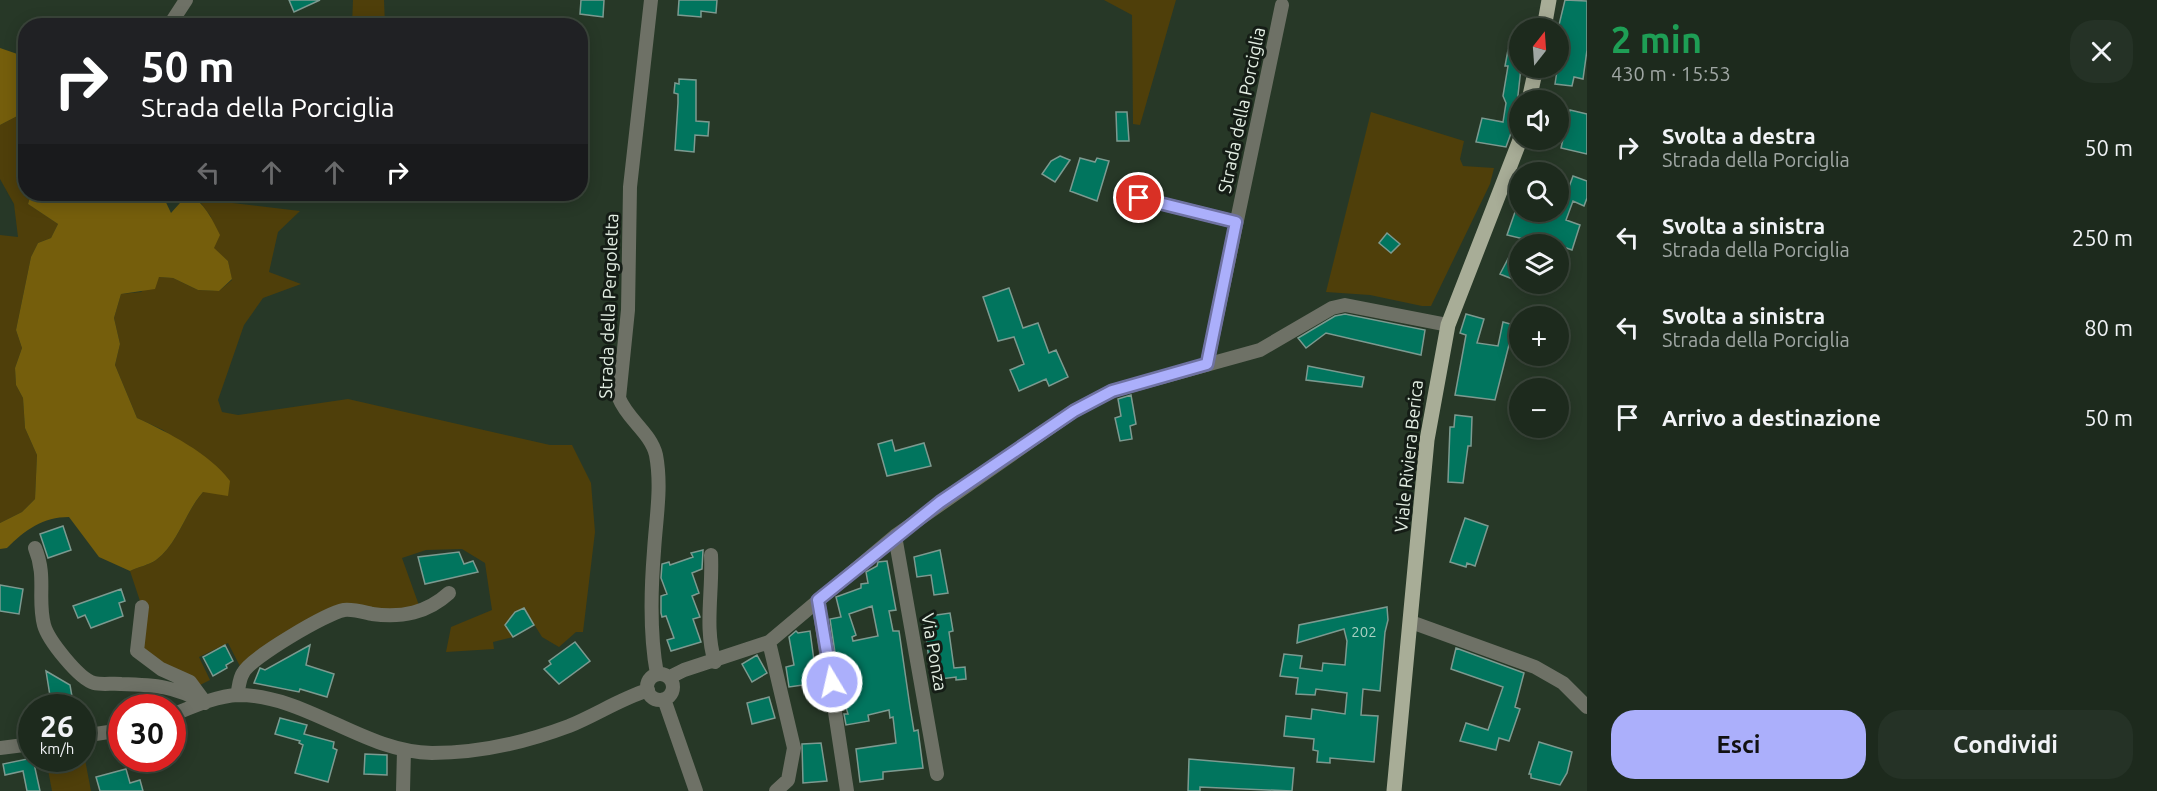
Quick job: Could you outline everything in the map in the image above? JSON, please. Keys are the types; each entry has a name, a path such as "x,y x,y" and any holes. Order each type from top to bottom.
{"main road":[{"path":"1546,18 1550,0"},
{"name":"Viale Riviera Berica","path":"1394,791 1427,440 1448,325 1516,150"}],"street":[{"path":"174,18 186,0"},
{"name":"Strada della Pergoletta","path":"651,0 630,187 628,310 619,398 624,410 655,452 660,483 653,560 654,656 664,676"},
{"name":"Strada della Porciglia","path":"1207,364 1282,5"},
{"name":"Strada della Porciglia","path":"1139,198 1236,222"},
{"path":"664,699 654,698 648,690 649,680 715,662 769,642 895,536 940,502 1074,411 1112,391 1260,350 1332,308 1345,305 1448,325"},
{"name":"Via Ponza","path":"895,536 937,774"},
{"path":"35,548 42,566 44,625 51,640 80,675 93,683 161,685 177,689 205,703"},
{"path":"711,555 710,615 712,652 715,662"},
{"path":"237,695 243,672 266,652 329,615 346,610 410,615 435,606 449,593"},
{"path":"818,600 847,791"},
{"path":"142,607 137,651 161,669 190,682 205,703"},
{"path":"1411,622 1535,667 1563,683 1587,707"},
{"path":"769,642 794,748 788,780 776,791"},
{"path":"664,676 673,690 664,699"},
{"path":"186,710 237,695 283,702 351,732 404,750 432,753 496,749 570,725 621,700 648,690"},
{"path":"664,699 696,791"},
{"path":"0,748 18,746"},
{"path":"403,791 404,750"}],"shaded area":[{"path":"353,0 384,0 385,18 352,18"},
{"path":"1104,0 1176,0 1140,125 1133,124 1132,15"},
{"path":"0,48 18,54 18,116 0,125"},
{"path":"1371,112 1464,141 1460,159 1463,166 1494,168 1490,184 1431,306 1370,295 1326,292"},
{"path":"18,116 18,201 29,201 28,204 58,224 51,238 38,243 31,257 16,330 22,348 15,368 16,385 23,398 25,428 37,455 35,499 22,512 0,523 0,235 18,237 14,204 0,179 0,125"},
{"path":"29,201 165,201 171,213 182,201 198,201 211,217 220,235 214,248 228,261 232,279 219,291 198,290 173,278 159,277 155,289 121,294 114,318 120,344 115,365 137,418 175,437 200,453 230,481 228,496 203,492 164,553 153,562 130,571 99,557 69,517 43,522 28,530 7,548 0,549 0,523 22,512 35,499 37,455 25,428 23,398 16,385 15,368 22,348 16,330 31,257 38,243 51,238 58,224 28,204"},
{"path":"199,201 300,211 278,232 269,272 301,284 263,298 244,325 218,400 222,412 238,415 348,399 550,445 572,445 591,483 595,532 583,632 576,632 559,647 542,637 524,608 515,612 505,625 513,637 493,642 494,649 446,652 451,627 492,610 485,563 462,549 426,550 402,558 421,611 346,610 243,672 228,643 199,657 210,680 194,688 137,651 142,607 130,571 153,562 164,553 203,492 188,448 163,430 137,418 115,365 120,344 114,318 121,294 141,292 159,277 173,278 198,290 219,291 232,280 228,261 213,248 211,217"},
{"path":"48,772 87,772 91,791 52,791"}],"building":[{"path":"289,0 320,0 294,12"},
{"path":"581,0 604,0 603,17 580,14"},
{"path":"679,0 717,0 716,13 701,11 701,17 678,15"},
{"path":"1565,0 1587,1 1587,50 1583,79 1574,77 1572,86 1555,84 1556,78 1569,78 1569,18 1561,18"},
{"path":"1508,50 1509,78 1520,78 1519,90 1509,90 1509,139 1506,147 1476,142 1482,118 1503,122 1506,103 1503,96 1508,66 1505,66"},
{"path":"679,79 696,80 696,121 709,122 708,136 695,135 694,152 675,150 678,94 674,93 675,83 679,84"},
{"path":"1570,110 1587,114 1587,154 1569,150"},
{"path":"1116,112 1127,112 1129,141 1117,141"},
{"path":"1060,156 1070,160 1055,182 1042,174 1051,161"},
{"path":"1080,158 1095,162 1097,158 1109,161 1097,201 1070,191"},
{"path":"1573,176 1587,181 1587,198 1584,206 1573,201 1569,212 1569,187"},
{"path":"1569,221 1580,225 1572,250 1569,249 1569,234 1507,235 1512,222"},
{"path":"1387,233 1400,244 1391,253 1379,243"},
{"path":"1509,257 1509,278 1500,274"},
{"path":"1009,288 1023,328 1038,323 1049,353 1056,350 1068,377 1049,386 1046,379 1019,391 1010,370 1024,364 1014,337 998,341 983,297"},
{"path":"1345,314 1425,330 1421,355 1326,333 1306,348 1298,338 1335,316"},
{"path":"1466,314 1484,319 1477,343 1498,346 1503,322 1509,324 1509,345 1495,400 1455,395 1466,335 1460,333"},
{"path":"1308,366 1364,377 1362,387 1306,380"},
{"path":"1131,395 1136,424 1130,426 1132,439 1120,441 1115,418 1121,416 1118,399"},
{"path":"1455,415 1472,417 1471,446 1468,446 1463,483 1448,482 1450,427 1454,427"},
{"path":"892,440 895,451 924,443 931,466 887,476 878,444"},
{"path":"1465,518 1488,526 1475,566 1467,563 1466,567 1450,562"},
{"path":"63,526 71,550 48,558 40,534"},
{"path":"703,550 702,569 692,573 699,593 692,596 700,617 693,619 701,642 671,651 667,640 674,638 666,616 662,617 661,613 661,596 667,594 661,578 662,564 669,562 670,565 693,557 691,553"},
{"path":"940,550 948,593 934,595 931,575 917,577 914,557"},
{"path":"459,552 464,564 473,561 478,572 425,584 418,557"},
{"path":"887,561 896,610 889,611 893,631 899,631 914,731 918,730 923,768 883,772 883,779 860,782 856,749 896,743 893,717 890,718 889,710 868,715 869,721 846,725 844,714 848,714 840,686 830,619 841,617 836,597 861,588 861,584 868,583 866,572 877,566 878,562","holes":["872,606 878,636 853,641 852,637 856,635 849,614"]},
{"path":"0,585 23,589 19,614 0,611"},
{"path":"121,589 125,601 119,603 123,616 91,628 85,615 78,618 73,606"},
{"path":"1387,607 1388,620 1380,691 1363,689 1361,715 1378,716 1374,762 1330,758 1330,763 1317,762 1318,751 1313,750 1314,739 1284,736 1286,716 1311,719 1312,709 1345,714 1347,693 1316,689 1315,695 1296,694 1298,678 1280,676 1284,654 1302,656 1300,668 1322,671 1323,663 1345,665 1347,641 1344,629 1297,643 1299,625"},
{"path":"524,608 534,625 513,637 505,625 515,612"},
{"path":"950,613 953,631 949,632 954,668 965,667 966,679 956,680 956,677 932,680 923,617"},
{"path":"796,631 798,633 810,631 817,683 789,687 786,667 794,665 789,637"},
{"path":"575,642 590,661 559,684 544,669 551,664 549,661"},
{"path":"225,645 233,661 226,665 227,668 213,676 203,657"},
{"path":"310,645 306,665 334,674 327,697 300,689 299,692 254,683 260,668 265,670"},
{"path":"1456,648 1524,673 1515,707 1520,709 1509,741 1499,738 1496,750 1460,741 1466,723 1488,730 1503,687 1451,669"},
{"path":"757,655 767,673 752,682 742,664"},
{"path":"46,671 70,685 72,694 50,694"},
{"path":"769,697 775,718 752,724 747,703"},
{"path":"280,718 307,725 304,734 334,742 333,748 337,750 328,782 295,773 303,745 299,743 300,741 275,734"},
{"path":"1539,742 1572,752 1567,773 1560,785 1531,778 1529,774"},
{"path":"821,743 827,781 803,783 802,744"},
{"path":"365,754 387,755 387,775 364,774"},
{"path":"1189,759 1294,768 1292,791 1200,787 1200,791 1188,791"},
{"path":"18,761 18,772 5,775 3,764"},
{"path":"23,772 36,772 40,791 27,791"},
{"path":"115,772 127,772 130,783 140,780 143,791 100,791 96,777"}],"route":[{"path":"832,682 818,600 940,502 1074,411 1112,391 1207,364 1236,222 1139,198"}]}
